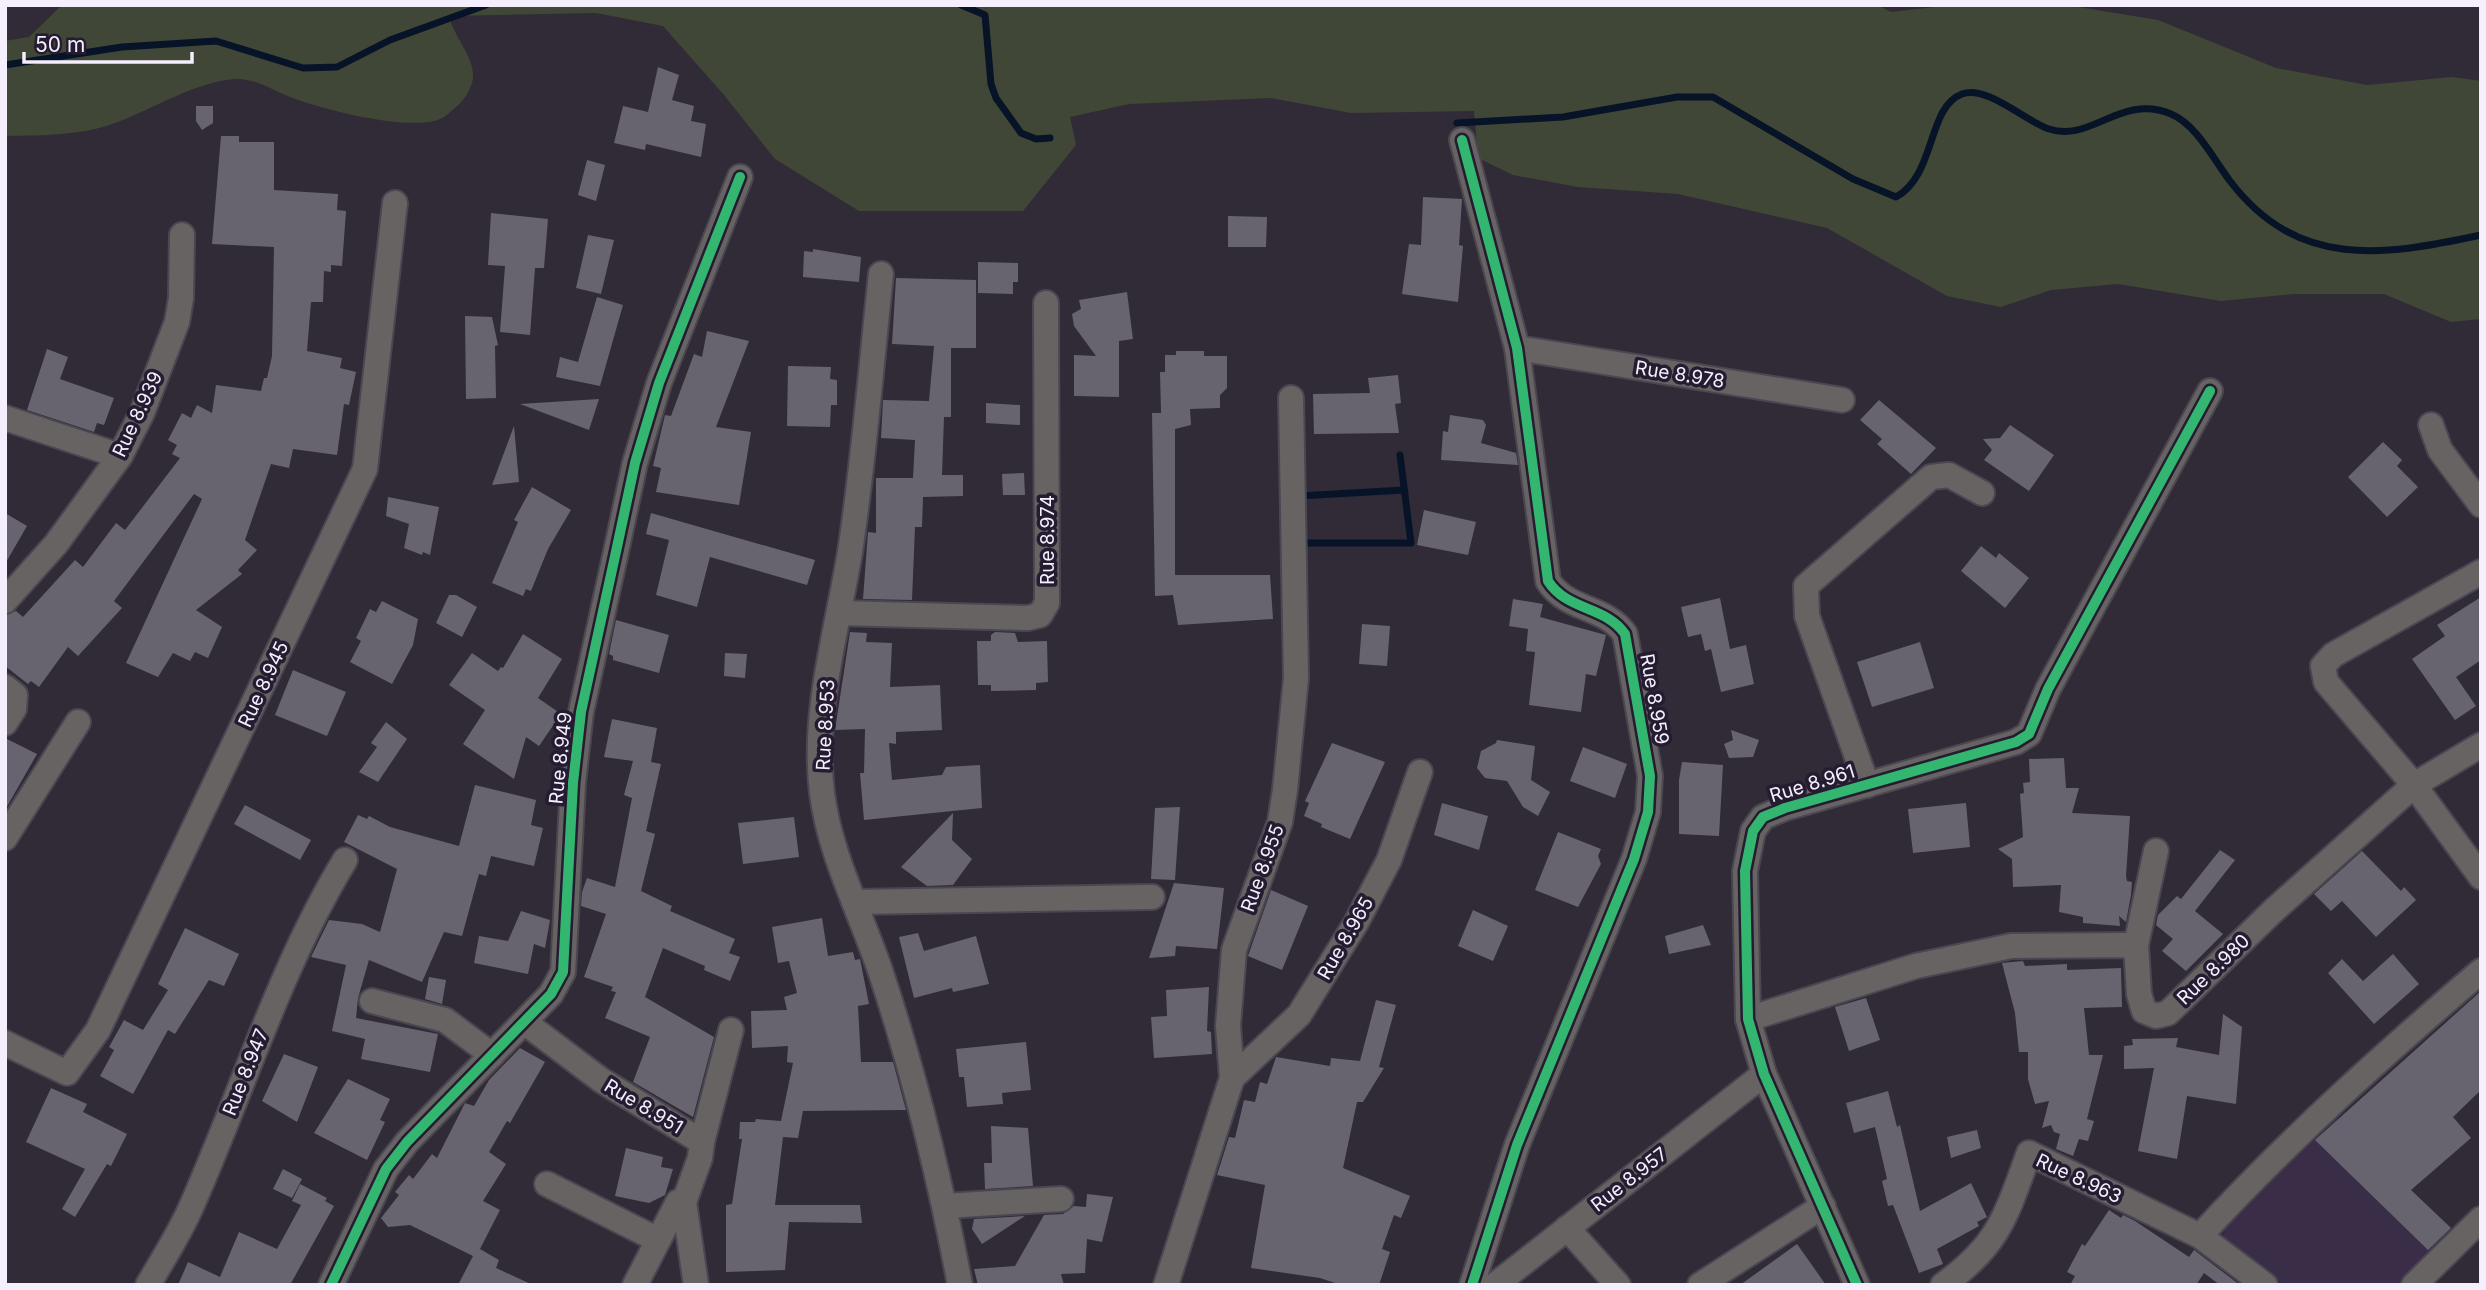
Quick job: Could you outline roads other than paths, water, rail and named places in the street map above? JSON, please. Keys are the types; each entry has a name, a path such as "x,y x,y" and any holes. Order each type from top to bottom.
{"street":[{"name":"Rue 8.959","path":"1462,140 1517,348 1549,581 1555,592 1569,602 1617,622 1625,634 1645,737 1649,788 1648,812 1634,859 1517,1145 1472,1285"},
{"name":"Rue 8.949","path":"331,1285 386,1169 407,1142 551,994 563,972 573,783 581,712 635,463 659,383 740,177"},
{"name":"Rue 8.945","path":"5,1043 67,1073 99,1030 365,469 395,203"},
{"name":"Rue 8.939","path":"5,601 56,544 120,456 142,414 177,322 181,298 182,235"},
{"name":"Rue 8.953","path":"881,274 861,469 826,682 820,750 822,792 829,830 881,971 925,1114 960,1285"},
{"name":"Rue 8.974","path":"839,612 1028,618 1040,615 1047,603 1046,303"},
{"name":"Rue 8.978","path":"1517,348 1842,400"},
{"name":"Rue 8.961","path":"1857,1285 1765,1074 1748,1019 1745,871 1753,831 1763,817 1774,813 2016,742 2029,734 2048,689 2210,391"},
{"name":"Rue 8.955","path":"1166,1285 1232,1079 1228,1026 1234,950 1280,822 1296,678 1291,398"},
{"path":"5,418 120,456"},
{"path":"2431,425 2440,450 2481,505"},
{"path":"1867,785 1807,616 1806,586 1931,477 1949,475 1982,493"},
{"path":"2481,572 2333,655 2323,666 2326,682 2414,785 2481,877"},
{"path":"5,687 15,695 14,709 5,723"},
{"path":"5,838 78,722"},
{"path":"2414,785 2481,745"},
{"name":"Rue 8.965","path":"1232,1079 1299,1015 1356,923 1389,860 1419,772"},
{"name":"Rue 8.980","path":"2136,945 2144,1012 2156,1016 2168,1013 2273,911 2414,785"},
{"path":"1748,1019 1916,966 2011,946 2136,945 2156,850"},
{"name":"Rue 8.947","path":"148,1285 191,1207 285,972 319,903 345,860"},
{"path":"854,902 1152,897"},
{"path":"2200,1236 2246,1185 2396,1044 2481,971"},
{"path":"372,1001 444,1020 492,1055"},
{"name":"Rue 8.951","path":"524,1022 601,1080 702,1142 700,1158 684,1202 678,1202 635,1285"},
{"path":"702,1142 732,1030"},
{"name":"Rue 8.957","path":"1494,1285 1765,1074"},
{"name":"Rue 8.963","path":"1944,1285 1972,1265 2002,1226 2029,1153 2200,1236 2265,1285"},
{"path":"548,1184 658,1240"},
{"path":"945,1206 1061,1199"},
{"path":"684,1202 696,1285"},
{"path":"1700,1285 1823,1206"},
{"path":"2414,1285 2481,1219"},
{"path":"1567,1228 1618,1285"}],"waterway":[{"path":"5,65 122,47 216,41 303,68 337,67 390,40 486,5"},
{"path":"961,5 985,15 991,84 996,98 1021,133 1036,139 1050,138"},
{"path":"1457,123 1563,117 1677,97 1713,97 1853,179 1896,197 1909,187 1918,173 1943,112 1951,101 1962,94 1972,93 1994,99 2039,125 2064,132 2079,130 2137,109 2153,109 2171,114 2189,126 2230,181 2256,210 2284,230 2313,243 2376,251 2410,248 2481,235"},
{"path":"1299,543 1411,543 1400,455"},
{"path":"1299,496 1404,490"}]}
